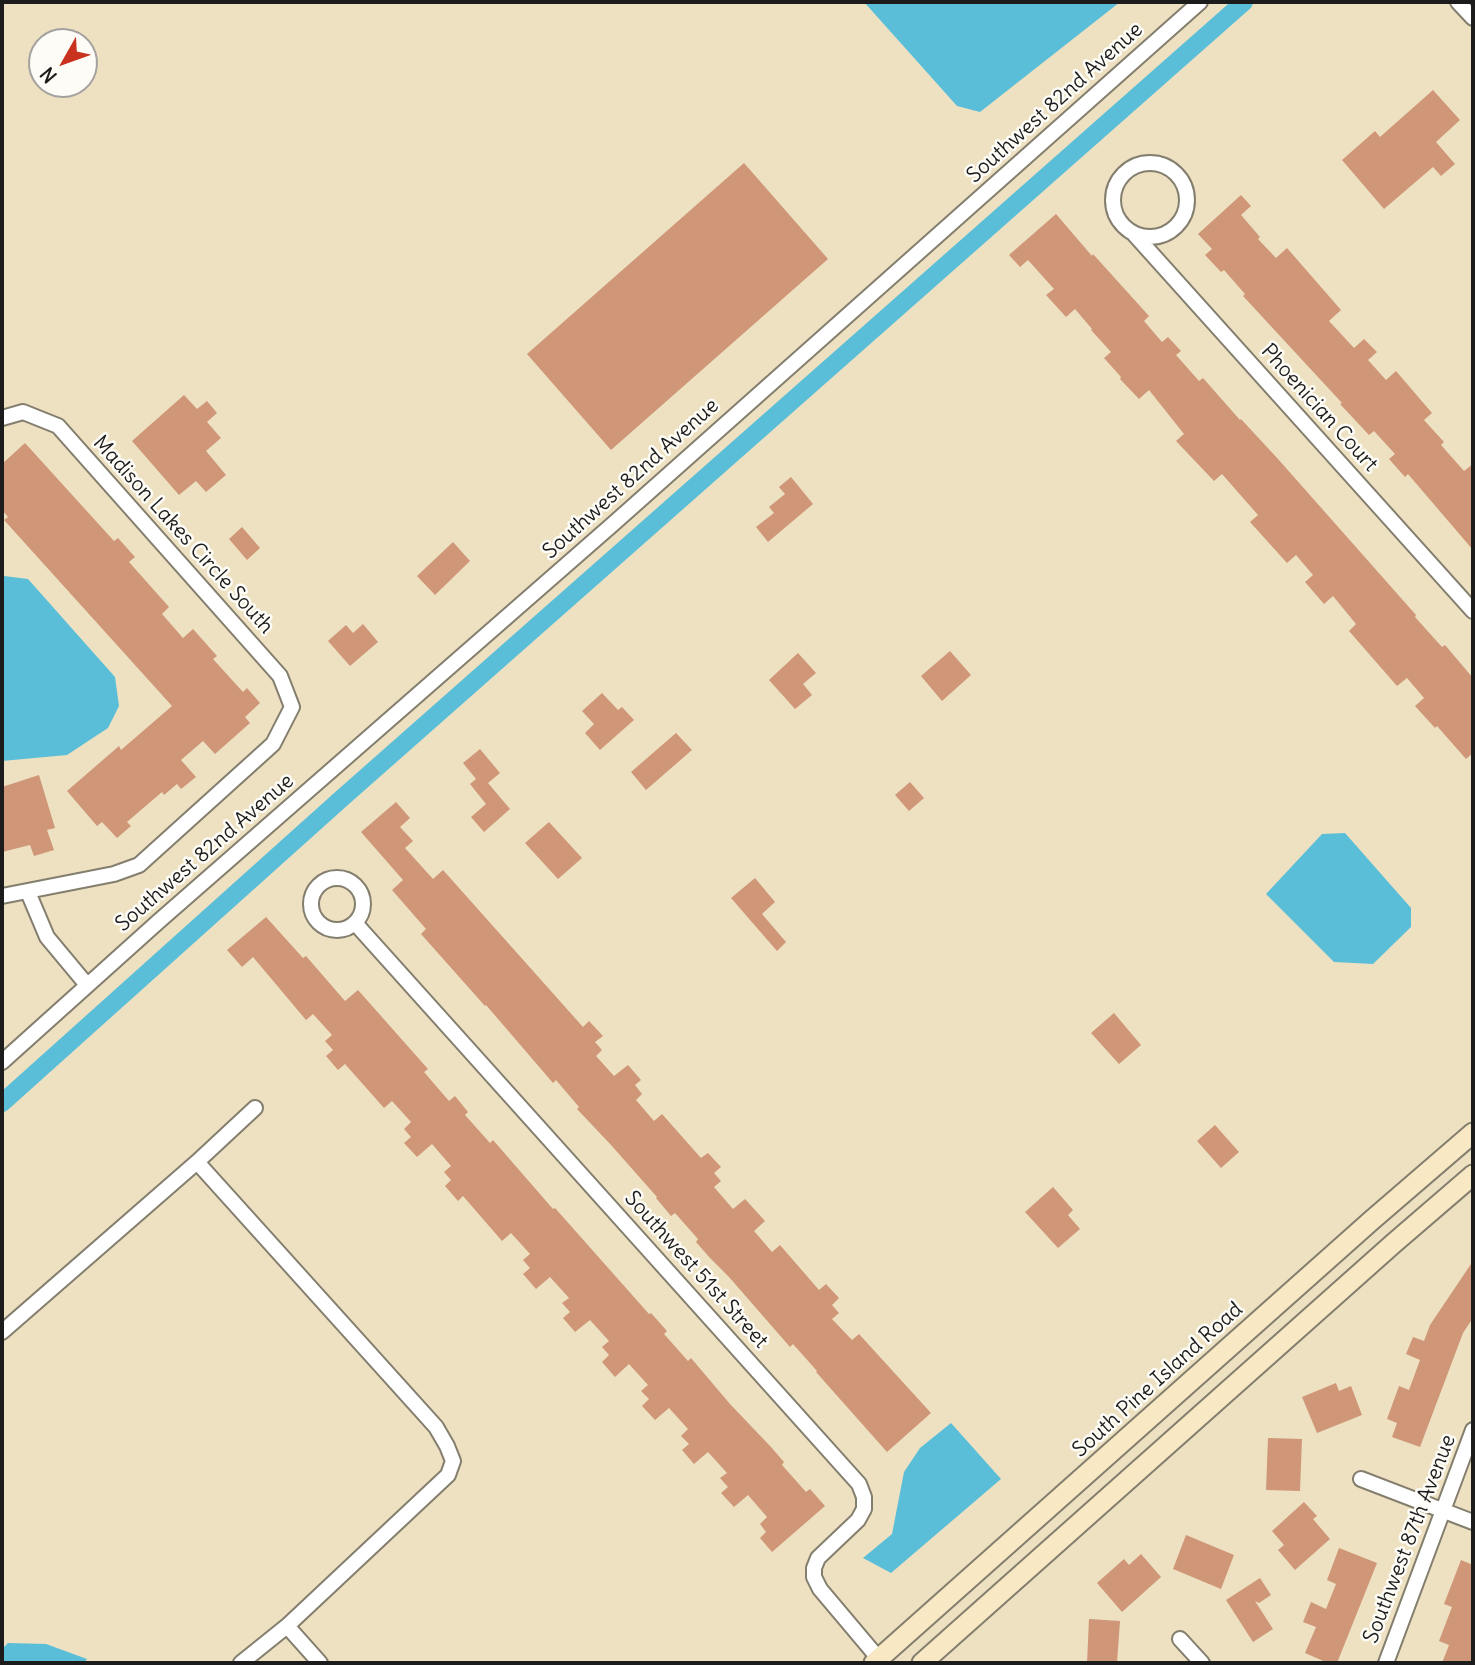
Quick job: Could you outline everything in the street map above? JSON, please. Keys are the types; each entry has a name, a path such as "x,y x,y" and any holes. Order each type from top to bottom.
{"main road":[{"name":"South Pine Island Road","path":"877,1661 1343,1245 1473,1133"},
{"path":"922,1663 1473,1175"}],"street":[{"name":"Southwest 82nd Avenue","path":"2,1062 1200,2"},
{"path":"1458,2 1473,18"},
{"name":"Phoenician Court","path":"1134,233 1148,237 1163,235 1175,227 1184,216 1187,201 1185,187 1178,174 1166,166 1152,162 1137,164 1124,172 1116,184 1112,198 1122,225 1134,233 1473,611"},
{"name":"Madison Lakes Circle South","path":"2,418 23,412 58,426 280,676 292,707 273,744 139,865 114,874 28,892"},
{"path":"2,896 28,892 47,937 87,985"},
{"name":"Southwest 51st Street","path":"355,923 859,1484 864,1497 864,1509 858,1520 818,1558 814,1577 820,1589 877,1661"},
{"path":"2,1332 256,1108"},
{"path":"197,1161 436,1427 453,1461 448,1475 287,1626 241,1663"},
{"name":"Southwest 87th Avenue","path":"1386,1663 1473,1430"},
{"path":"1361,1479 1473,1522"},
{"path":"287,1626 320,1663"},
{"path":"1180,1639 1202,1663"}],"water":[{"path":"864,2 1120,2 980,112 957,106"},
{"path":"4,576 28,579 115,677 119,706 108,728 67,755 2,761"},
{"path":"1345,833 1411,908 1411,927 1373,964 1334,962 1266,894 1322,834"},
{"path":"951,1423 1001,1479 891,1573 863,1558 892,1534 904,1472 920,1448"},
{"path":"8,1643 46,1644 87,1659 84,1663 2,1663 2,1649"}],"building":[{"path":"1433,90 1460,120 1436,142 1455,164 1441,176 1433,167 1384,209 1342,160 1375,131 1380,137"},
{"path":"744,163 828,259 611,450 527,354"},
{"path":"1241,195 1251,206 1241,215 1260,237 1258,239 1276,258 1287,248 1341,310 1329,321 1354,348 1364,339 1377,352 1368,360 1386,380 1396,371 1432,413 1424,420 1444,442 1441,445 1464,471 1473,464 1473,550 1408,474 1405,477 1389,459 1395,454 1374,431 1369,435 1243,296 1245,294 1224,270 1221,272 1205,255 1212,249 1198,234"},
{"path":"1056,214 1149,316 1144,321 1162,342 1168,337 1181,351 1176,355 1199,381 1203,378 1278,459 1415,617 1442,647 1445,645 1473,678 1473,753 1466,759 1415,706 1424,698 1407,678 1397,686 1349,631 1356,624 1333,596 1324,604 1305,582 1313,575 1296,555 1287,563 1250,522 1258,515 1222,474 1214,481 1176,441 1184,434 1149,390 1139,399 1104,358 1111,352 1075,309 1066,317 1046,295 1054,289 1028,260 1020,267 1009,255"},
{"path":"184,395 197,409 207,401 217,413 207,422 221,438 206,451 226,475 206,492 196,481 179,495 132,441"},
{"path":"25,443 114,541 118,538 135,557 129,562 169,607 162,614 183,638 193,629 217,656 213,659 243,692 247,688 260,703 245,717 250,723 215,754 203,741 181,760 196,777 181,789 177,784 164,795 162,792 127,822 131,826 117,838 102,822 97,826 67,791 119,746 121,750 172,706 4,520 8,517 2,510 2,464"},
{"path":"791,477 813,504 768,542 756,527 774,513 769,507 785,494 779,487"},
{"path":"242,527 260,548 247,560 229,539"},
{"path":"453,542 470,561 435,595 417,576"},
{"path":"363,624 378,642 350,666 328,641 346,625 353,633"},
{"path":"950,651 971,675 942,701 921,676"},
{"path":"798,653 816,673 803,684 812,695 795,709 769,680"},
{"path":"602,693 618,710 622,707 634,720 600,750 585,733 594,724 582,711"},
{"path":"676,733 692,750 646,790 631,772"},
{"path":"480,749 500,773 488,783 510,809 484,832 471,817 486,804 470,784 476,779 463,763"},
{"path":"39,775 55,828 47,830 54,850 34,856 30,845 2,852 2,787"},
{"path":"910,782 924,798 909,811 895,795"},
{"path":"396,802 410,818 400,827 413,841 405,848 433,879 443,870 583,1027 589,1021 603,1036 595,1042 602,1050 596,1056 614,1076 628,1065 641,1080 635,1085 642,1094 636,1100 654,1121 662,1114 701,1158 708,1153 721,1167 714,1173 721,1181 714,1187 733,1209 745,1199 765,1221 754,1231 772,1252 780,1245 819,1290 826,1284 839,1298 832,1305 839,1313 832,1319 852,1340 859,1334 931,1413 887,1452 793,1344 790,1347 710,1258 696,1242 698,1239 675,1213 671,1216 577,1109 579,1107 556,1080 553,1083 421,934 426,929 392,890 403,880 361,832"},
{"path":"549,822 582,858 558,879 525,843"},
{"path":"755,878 775,902 762,914 786,942 777,951 731,898"},
{"path":"266,917 303,958 306,956 345,1001 358,990 428,1069 424,1072 449,1101 455,1096 468,1112 465,1115 490,1143 493,1140 553,1209 555,1208 649,1314 651,1313 667,1331 664,1334 688,1361 691,1358 771,1447 784,1462 782,1465 806,1492 810,1489 825,1506 772,1552 760,1538 766,1532 760,1524 767,1517 748,1495 734,1507 721,1493 728,1487 720,1478 727,1473 708,1452 694,1464 682,1450 689,1444 681,1436 688,1429 669,1408 655,1420 642,1406 649,1399 641,1391 648,1385 629,1364 615,1377 602,1362 609,1355 602,1347 609,1341 590,1320 575,1332 563,1318 570,1312 562,1303 569,1298 550,1277 536,1289 523,1274 530,1268 523,1260 530,1254 511,1233 502,1241 463,1196 458,1201 445,1186 451,1180 444,1172 451,1166 432,1144 417,1157 404,1143 411,1137 404,1129 411,1122 392,1101 384,1108 345,1064 338,1070 326,1056 333,1050 325,1041 332,1035 313,1014 306,1020 253,957 242,967 227,950"},
{"path":"1114,1013 1141,1045 1119,1064 1091,1033"},
{"path":"1215,1125 1239,1152 1221,1168 1197,1141"},
{"path":"1053,1187 1073,1210 1068,1215 1080,1229 1058,1248 1025,1212"},
{"path":"1473,1261 1473,1318 1463,1333 1420,1447 1392,1437 1397,1423 1387,1419 1399,1386 1409,1390 1420,1360 1406,1354 1413,1337 1424,1341 1430,1325"},
{"path":"1336,1383 1339,1391 1351,1386 1362,1415 1317,1433 1302,1397"},
{"path":"1268,1438 1302,1439 1300,1491 1266,1490"},
{"path":"1304,1502 1317,1516 1313,1519 1330,1539 1295,1570 1278,1550 1284,1545 1272,1531"},
{"path":"1186,1535 1234,1555 1221,1589 1173,1569"},
{"path":"1339,1548 1377,1563 1337,1663 1328,1663 1305,1653 1316,1627 1303,1622 1311,1602 1326,1609 1336,1584 1327,1580"},
{"path":"1141,1554 1161,1577 1122,1612 1097,1583 1124,1559 1129,1565"},
{"path":"1461,1560 1473,1565 1473,1663 1442,1663 1449,1645 1439,1641 1452,1607 1444,1604"},
{"path":"1260,1578 1271,1595 1259,1603 1255,1601 1273,1629 1253,1642 1226,1600"},
{"path":"1089,1619 1120,1621 1117,1663 1087,1663"}],"waterway":[{"path":"2,1103 341,799 1244,2"}]}
